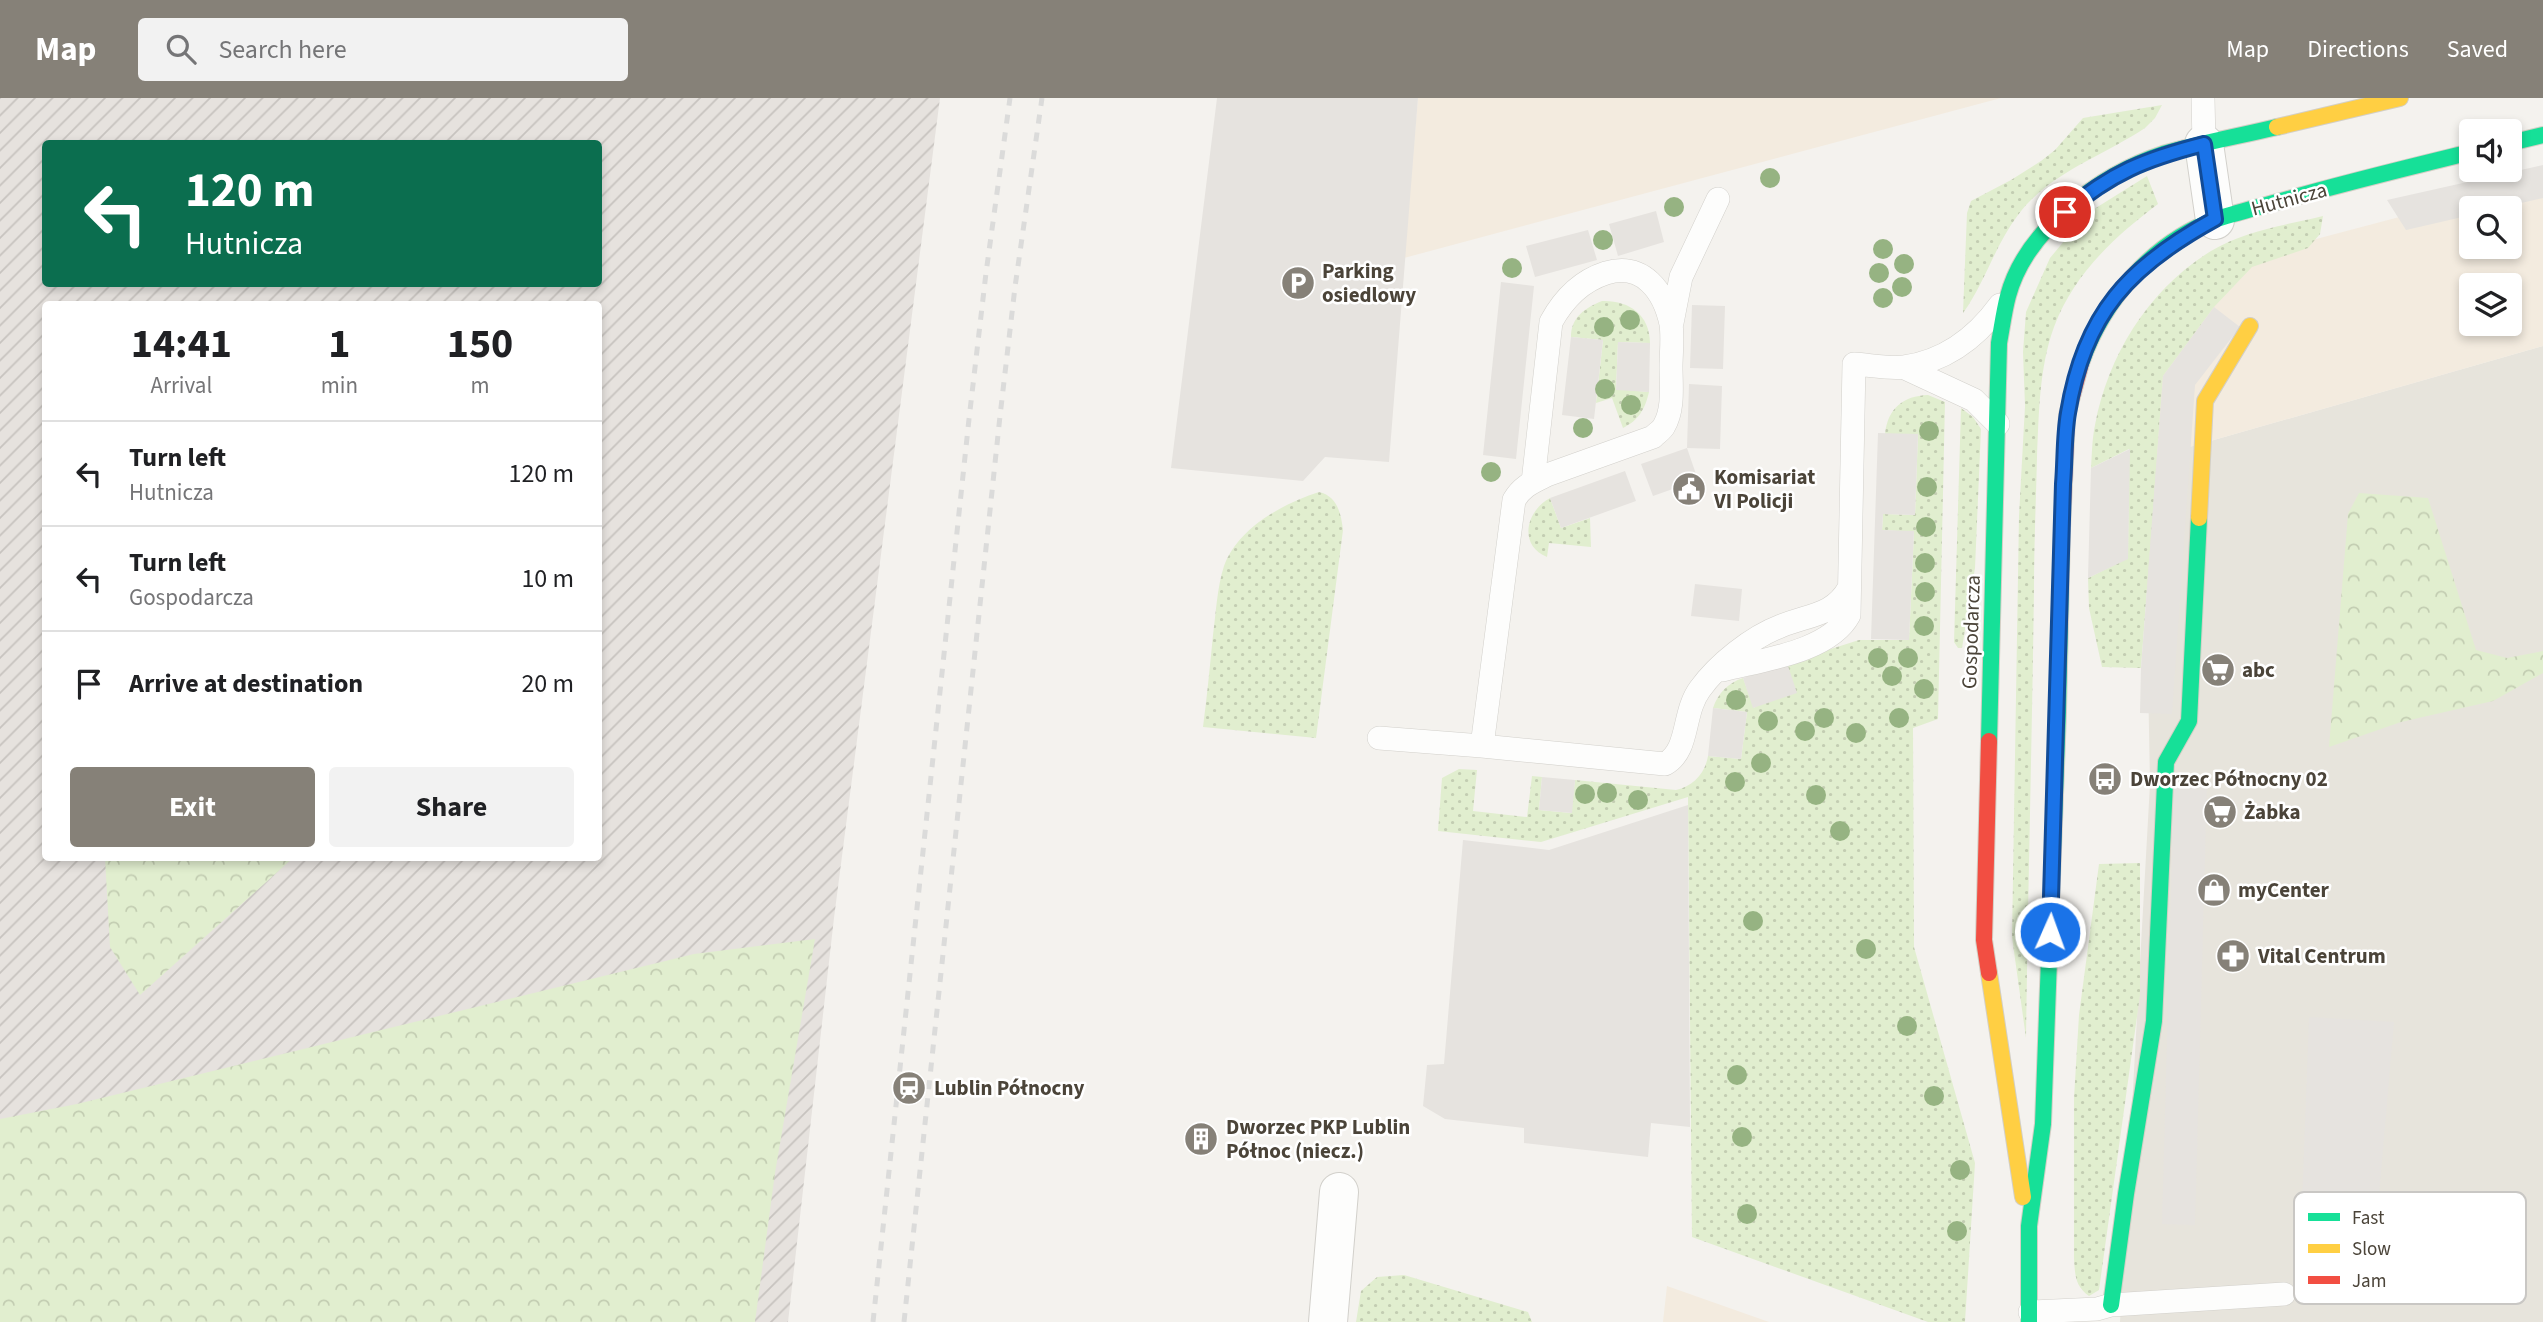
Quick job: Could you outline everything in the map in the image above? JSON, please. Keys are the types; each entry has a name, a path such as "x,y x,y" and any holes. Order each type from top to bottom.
{"street":[{"path":"2215,219 2204,144 2400,98"},
{"path":"2522,140 2543,135"},
{"name":"Gospodarcza","path":"2029,1226 2014,1148 1984,940 1999,343 2008,294 2024,260 2045,229 2084,196 2124,170 2164,154 2204,144"},
{"name":"Hutnicza","path":"2215,219 2459,155"},
{"name":"Gospodarcza","path":"2029,1317 2029,1226 2043,1124 2067,415 2075,379 2089,339 2111,301 2149,261 2175,241 2215,219"},
{"path":"2112,1304 2126,1194 2154,1021 2166,762 2189,721 2205,401 2250,326"},
{"path":"1328,1322 1339,1192"}],"lane":[{"path":"2203,98 2204,144"},
{"path":"1482,746 1514,500 1521,489 1547,474 1653,437 1664,428 1670,407 1671,327 1681,277 1718,199"},
{"path":"1534,482 1551,322 1562,303 1596,276 1629,270 1657,286 1664,300 1671,327"},
{"path":"1714,672 1818,643 1835,633 1849,615 1854,364 1903,367 1937,358 1967,342 1985,326 2008,294"},
{"path":"1903,367 1974,400 1998,424"},
{"path":"1379,738 1665,764 1675,758 1684,733 1689,706 1714,672 1748,645 1780,626 1833,608 1849,588"},
{"path":"2029,1317 2097,1309 2112,1304 2284,1294"}],"shaded area":[{"path":"0,98 940,98 834,918 788,1322 0,1322"},
{"name":"Parking osiedlowy","path":"1217,98 1418,98 1389,462 1325,457 1303,481 1171,468"},
{"path":"1418,98 2001,98 1404,258"},
{"path":"2543,165 2543,198 2522,203 2522,196 2459,196 2459,218 2406,230 2387,200 2467,182 2522,182 2522,170"},
{"path":"2543,179 2543,346 2144,460 2152,369 2252,256 2459,201 2459,259 2522,259 2522,196 2479,196"},
{"path":"1656,211 1664,242 1618,256 1609,224"},
{"path":"1588,230 1597,260 1535,277 1526,246"},
{"path":"1501,282 1534,286 1516,459 1483,455"},
{"path":"1692,305 1725,306 1723,369 1690,368"},
{"path":"2214,307 2240,327 2195,385 2172,714 2140,713 2163,376"},
{"path":"1571,337 1603,340 1594,419 1562,415"},
{"path":"1618,342 1650,343 1649,392 1616,390"},
{"path":"2543,346 2543,1322 2120,1322 2150,784 2144,460"},
{"path":"1689,384 1722,386 1720,449 1687,448"},
{"path":"1878,433 1918,434 1915,515 1883,514 1882,530 1914,531 1909,640 1871,639"},
{"path":"1687,448 1698,480 1653,496 1641,464"},
{"path":"2130,449 2128,559 2088,578 2091,468"},
{"path":"1625,471 1636,501 1561,528 1550,498"},
{"path":"1695,584 1742,589 1739,621 1691,616"},
{"path":"1787,663 1797,693 1753,708 1743,678"},
{"path":"1713,708 1747,712 1741,759 1708,756"},
{"path":"1542,777 1575,780 1572,813 1539,810"},
{"path":"2174,781 2207,782 2195,1225 2162,1224"},
{"path":"1688,805 1690,1127 1651,1123 1648,1157 1524,1143 1524,1128 1445,1119 1423,1106 1427,1065 1444,1064 1463,840 1549,850"},
{"path":"2309,1017 2394,1022 2379,1192 2302,1192"},
{"path":"1667,1286 1769,1322 1663,1322"}],"green space":[{"path":"2162,105 2145,128 2061,176 2031,200 2010,227 1963,313 1967,213 1971,201 2041,161 2055,150 2083,118"},
{"path":"2147,176 2158,204 2111,243 2072,290 2054,327 2043,375 2038,424 2035,540 2026,1038 2012,937 2019,516 2025,406 2023,352 2026,312 2050,258 2065,240 2091,211"},
{"path":"2323,216 2320,234 2308,248 2252,267 2214,307 2163,376 2141,668 2102,667 2089,608 2088,578 2128,558 2129,449 2091,468 2094,430 2101,399 2121,349 2150,304 2169,284 2211,251 2251,234"},
{"path":"1602,301 1629,306 1642,317 1649,333 1650,343 1618,342 1616,389 1649,392 1640,413 1623,428 1612,398 1596,403 1603,340 1571,337 1573,324 1580,314"},
{"path":"1928,395 1945,402 1938,719 1913,728 1914,947 1975,1163 1965,1322 1928,1322 1692,1237 1688,797 1541,842 1438,831 1442,778 1459,769 1477,770 1473,811 1527,817 1532,776 1542,777 1539,810 1571,813 1575,780 1676,790 1682,788 1701,774 1708,756 1741,759 1747,712 1713,708 1728,686 1743,678 1754,708 1787,663 1859,640 1909,640 1914,532 1882,530 1883,514 1915,515 1918,434 1885,434 1889,417 1898,405 1911,398"},
{"path":"1961,408 1973,417 1981,429 1975,568 1962,648 1958,648 1954,642"},
{"path":"1319,492 1334,501 1343,530 1316,738 1203,727 1218,591 1224,566 1231,552 1250,529 1276,511"},
{"path":"2359,493 2428,498 2476,650 2507,658 2543,651 2543,673 2493,701 2401,722 2329,747 2348,514"},
{"path":"1550,498 1561,528 1590,518 1591,547 1549,543 1547,557 1532,545 1529,536 1531,519 1535,511"},
{"path":"105,861 290,861 140,995 110,947"},
{"path":"2140,863 2140,995 2099,1290 2089,1296 2078,1284 2074,1258 2074,1098 2079,1015 2099,864"},
{"path":"815,939 775,1173 755,1322 0,1322 0,1119 77,1104 694,954"},
{"path":"1404,1275 1528,1312 1532,1322 1356,1322 1361,1291 1377,1277"}],"railway":[{"path":"873,1322 969,419 1010,98"},
{"path":"904,1322 1000,416 1042,98"}],"traffic: fast":[{"path":"1989,741 1999,343 2008,296 2017,271 2031,248 2069,207 2115,175 2163,154 2277,127"},
{"path":"2522,140 2543,135"},
{"path":"2081,363 2103,317 2133,276 2172,242 2194,229 2237,213 2459,155"},
{"path":"2111,1305 2154,1021 2166,762 2189,721 2199,518"},
{"path":"2029,1322 2029,1226 2043,1124 2062,528"}],"traffic: slow":[{"path":"2277,127 2400,98"},
{"path":"2199,518 2205,401 2250,326"},
{"path":"1989,973 2023,1197"}],"traffic: jam":[{"path":"2062,528 2067,415 2081,363"},
{"path":"1989,741 1984,940 1989,973"}],"place":[{"name":"Parking osiedlowy","path":"1298,283"},
{"name":"Komisariat VI Policji","path":"1689,489"},
{"name":"abc","path":"2218,670"},
{"name":"Dworzec Północny 02","path":"2105,779"},
{"name":"Żabka","path":"2220,812"},
{"name":"myCenter","path":"2214,890"},
{"name":"Vital Centrum","path":"2233,956"},
{"name":"Lublin Północny","path":"909,1088"},
{"name":"Dworzec PKP Lublin Północ (niecz.)","path":"1201,1139"}],"route":[{"path":"2050,932 2067,415 2075,379 2089,339 2111,301 2141,268 2175,241 2215,219 2204,144 2164,154 2124,170 2065,212"}]}
